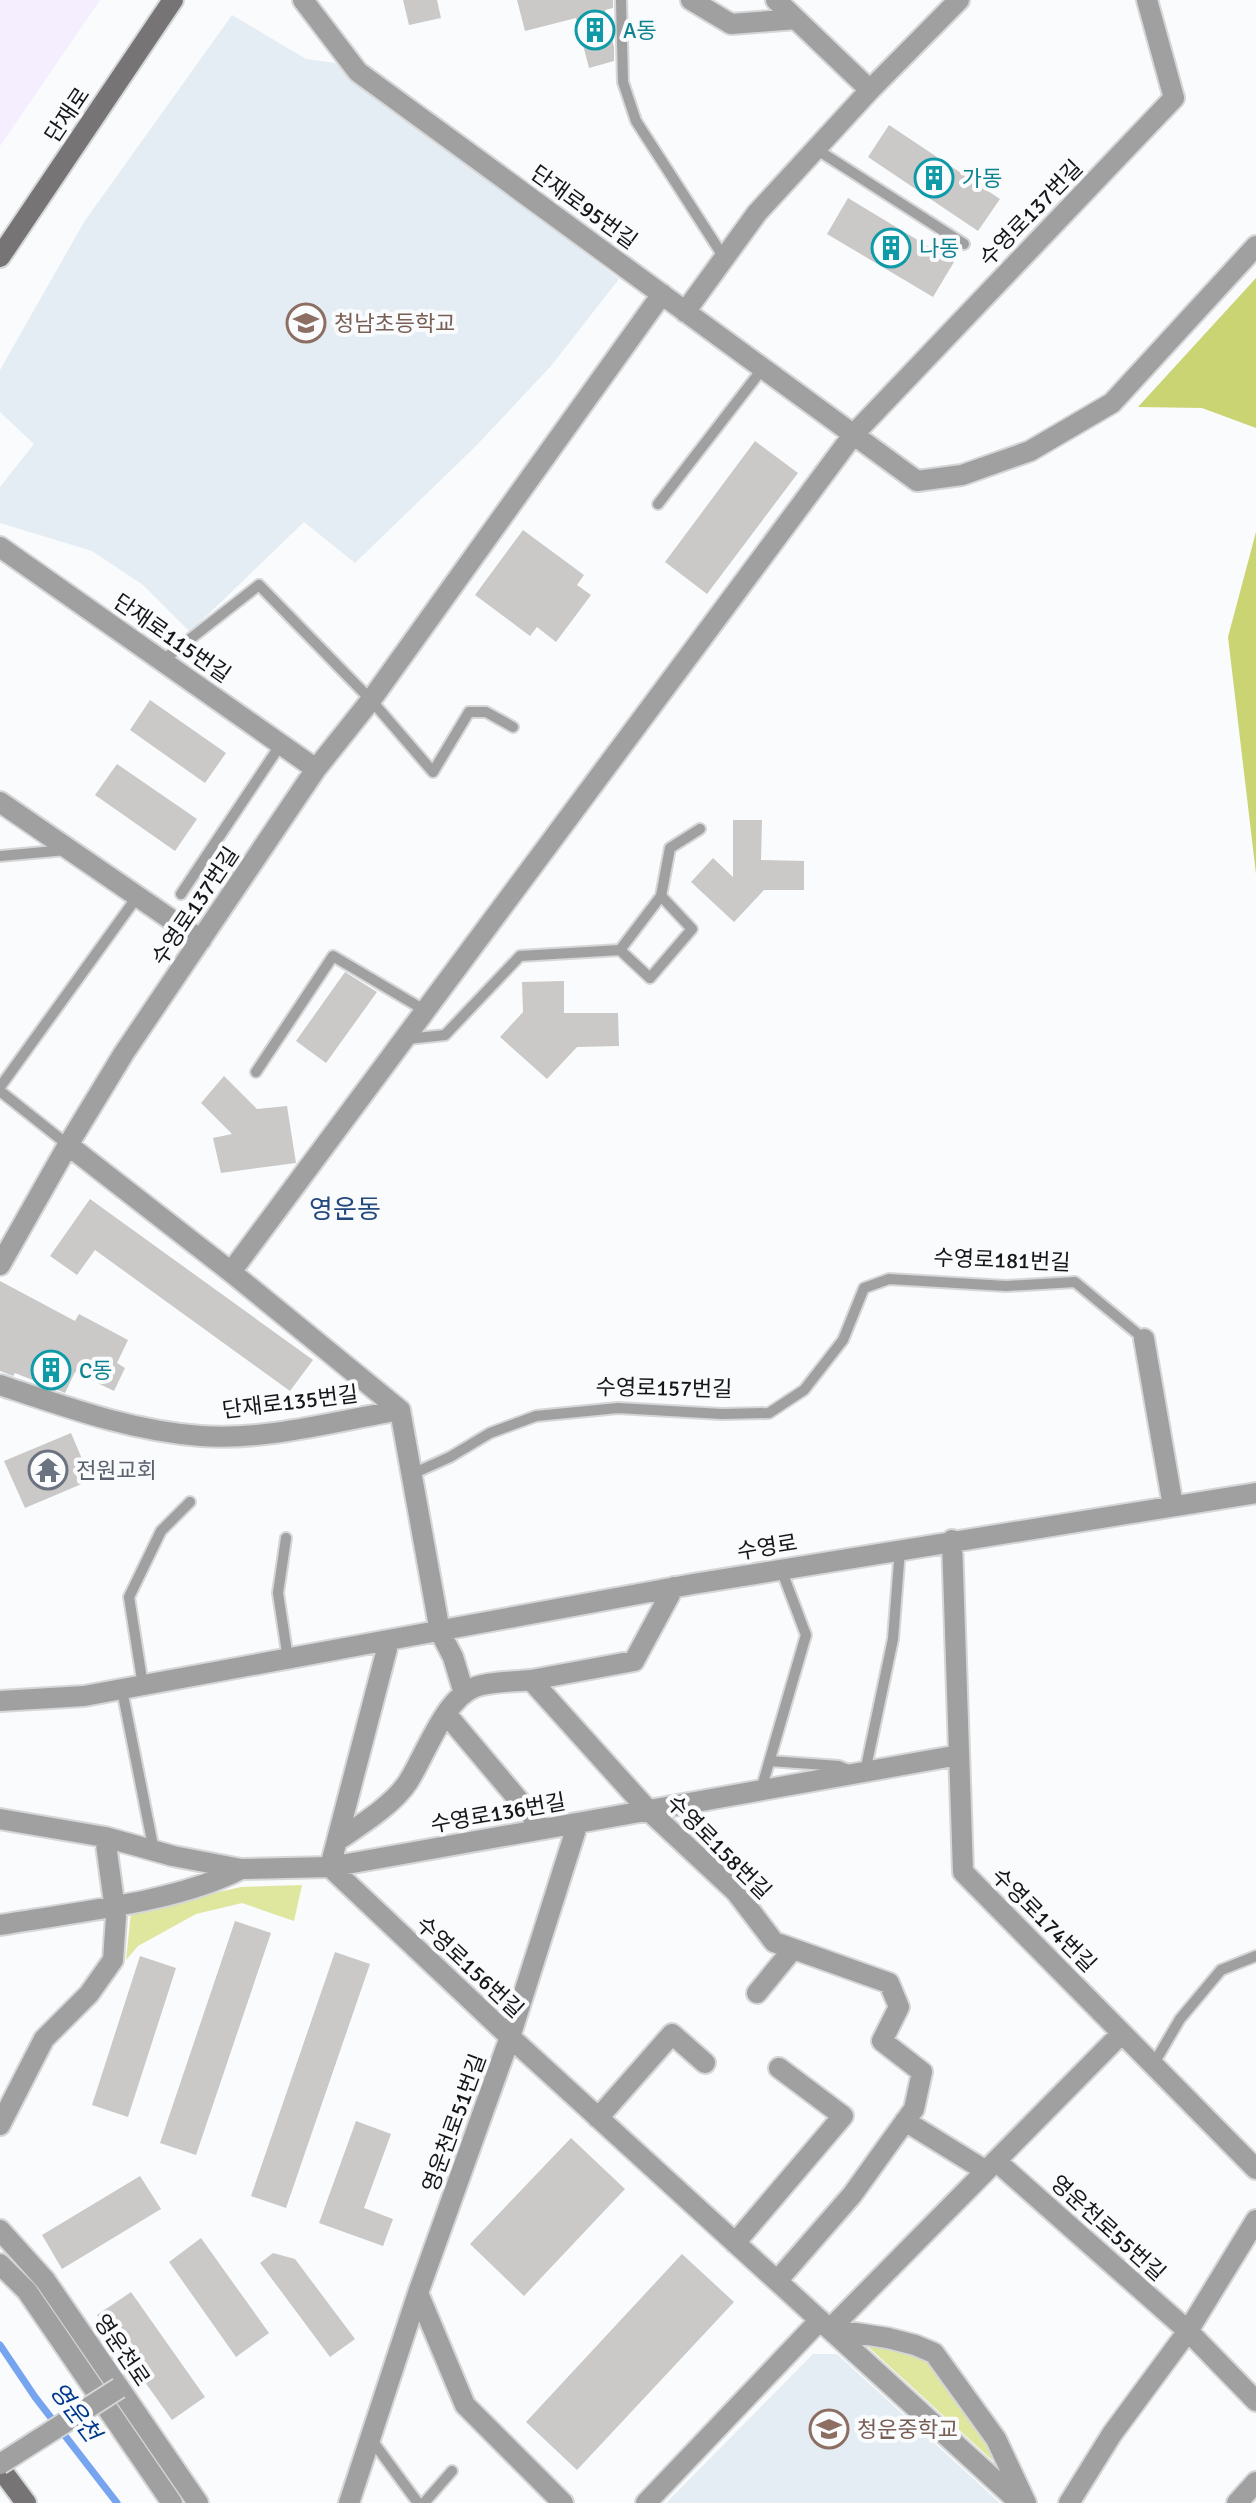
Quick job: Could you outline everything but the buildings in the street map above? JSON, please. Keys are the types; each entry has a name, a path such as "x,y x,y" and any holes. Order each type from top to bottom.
{"street":[{"name":"단재로","path":"0,257 173,0"},
{"name":"단재로95번길","path":"303,0 358,72 917,481 962,475 1030,451 1112,403 1256,246"},
{"path":"691,0 731,24 796,19"},
{"path":"776,0 870,90"},
{"path":"685,312 757,213 870,90 959,0"},
{"name":"수영로137번길","path":"853,435 1174,98 1147,0"},
{"name":"수영로137번길","path":"1,1262 124,1053 316,769 371,700 662,294"},
{"path":"231,1272 853,435"},
{"name":"단재로115번길","path":"0,547 316,769"},
{"path":"0,802 201,940"},
{"path":"68,1145 231,1272 400,1410 440,1632 453,1657 464,1693"},
{"name":"수영로181번길","path":"1144,1339 1173,1506"},
{"name":"단재로135번길","path":"0,1385 117,1424 202,1436 274,1433 400,1410"},
{"name":"수영로","path":"0,1701 84,1696 122,1690 674,1587 1256,1493"},
{"name":"수영로174번길","path":"952,1540 963,1872 1256,2169"},
{"path":"337,1841 370,1818 407,1784 429,1739 464,1693 478,1686 531,1680 634,1661 674,1587"},
{"path":"330,1867 389,1641"},
{"name":"수영로158번길","path":"531,1680 648,1810 736,1892 774,1942 889,1983 899,2007 882,2041 922,2072 914,2109 905,2121"},
{"path":"447,1715 543,1829"},
{"name":"수영로136번길","path":"0,1819 105,1837 154,1851 241,1869 330,1867 959,1755"},
{"name":"영운천로51번길","path":"349,2503 418,2293 510,2037 578,1823"},
{"path":"0,2125 44,2039 89,1994 113,1960 115,1905 105,1837"},
{"name":"수영로156번길","path":"330,1867 598,2118 1023,2503"},
{"name":"수영로136번길","path":"0,1925 212,1884 241,1869"},
{"path":"757,1993 793,1949"},
{"path":"646,2503 991,2166 1122,2033"},
{"path":"598,2118 672,2034 705,2063"},
{"path":"735,2243 843,2116 779,2068"},
{"path":"777,2281 852,2195 905,2121"},
{"name":"영운천로55번길","path":"905,2121 991,2166 1188,2331 1256,2401"},
{"path":"1069,2503 1112,2434 1188,2331 1256,2220"},
{"name":"영운천로","path":"0,2230 45,2280 198,2503"},
{"path":"0,2264 27,2291 172,2503"},
{"path":"418,2293 465,2405 563,2503"},
{"path":"825,2325 888,2338 934,2353 996,2439 1023,2503"},
{"path":"26,2503 0,2466 119,2388"},
{"path":"1237,2503 1256,2482"}],"lane":[{"path":"621,0 623,82 636,121 723,256"},
{"path":"816,149 964,244"},
{"path":"658,504 763,368"},
{"path":"162,661 259,585 371,700 433,772 469,712 486,712 513,727"},
{"path":"181,894 281,744"},
{"path":"620,950 661,896 670,848 700,829"},
{"path":"0,856 70,850"},
{"path":"405,1039 445,1035 520,956 620,950 650,978 692,929 661,896"},
{"path":"68,1145 0,1089 137,897"},
{"path":"256,1072 333,956 426,1011"},
{"name":"수영로181번길","path":"864,1288 889,1279 1006,1286 1075,1282 1144,1339"},
{"name":"수영로157번길","path":"412,1474 450,1457 490,1433 536,1416 618,1408 722,1414 769,1413 804,1390 843,1340 864,1288"},
{"path":"143,1686 129,1597 161,1531 190,1502"},
{"path":"286,1538 278,1593 288,1660"},
{"path":"770,1761 839,1766 860,1773 893,1639 900,1549"},
{"path":"761,1790 806,1635 781,1569"},
{"path":"122,1690 154,1851"},
{"path":"1153,2065 1180,2019 1221,1970 1256,1956"},
{"path":"371,2439 418,2503"},
{"path":"424,2503 452,2471"}],"shaded area":[{"path":"0,0 100,0 0,146"},
{"name":"청남초등학교","path":"232,15 306,59 335,63 619,279 551,366 476,446 355,563 304,522 190,632 143,585 92,551 0,523 0,487 34,444 0,412 0,370 84,222"},
{"name":"청운중학교","path":"813,2354 837,2354 1000,2503 666,2503"}],"green space":[{"path":"1256,278 1256,428 1202,408 1138,407"},
{"path":"1256,532 1256,874 1228,637"},
{"path":"302,1885 294,1921 242,1903 196,1914 138,1946 126,1960 131,1912 241,1887"},
{"path":"864,2343 888,2343 929,2362 977,2424 993,2461"}],"waterway":[{"name":"영운천","path":"0,2345 35,2397 117,2503"}],"place":[{"name":"A동","path":"595,30"},
{"name":"가동","path":"934,178"},
{"name":"나동","path":"891,248"},
{"name":"청남초등학교","path":"306,323"},
{"name":"C동","path":"51,1370"},
{"name":"전원교회","path":"48,1470"},
{"name":"청운중학교","path":"829,2429"}],"district":[{"name":"영운동","path":"345,1210"}]}
